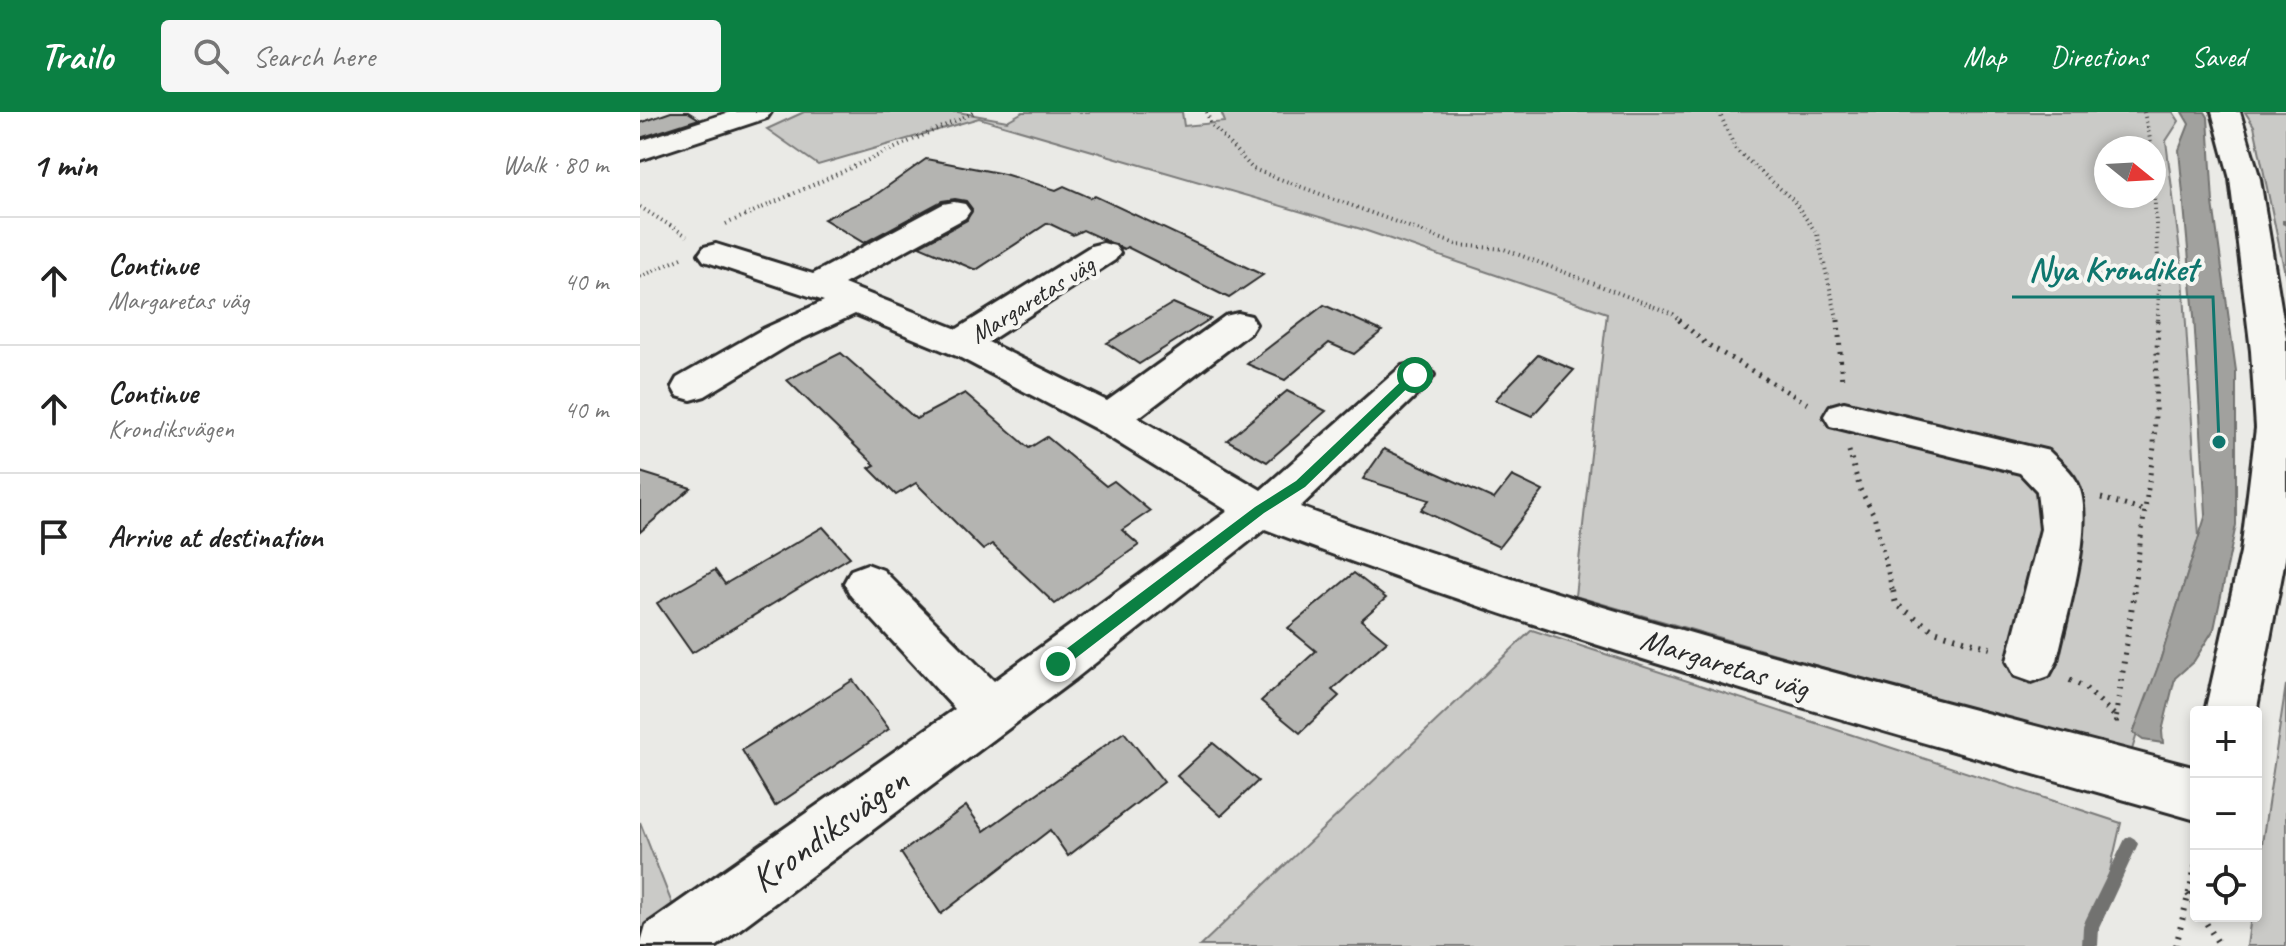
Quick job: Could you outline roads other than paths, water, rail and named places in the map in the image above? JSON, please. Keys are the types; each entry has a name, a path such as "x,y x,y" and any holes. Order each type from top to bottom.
{"street":[{"path":"640,151 757,112"},
{"path":"2226,112 2235,135 2245,186 2268,340 2275,452 2265,558 2232,706"},
{"path":"816,286 954,211"},
{"name":"Margaretas väg","path":"707,248 856,300 960,344 1110,419 1260,510 1418,569 1758,674 2190,792"},
{"name":"Margaretas väg","path":"960,344 1103,253"},
{"path":"691,387 776,337 856,300"},
{"path":"1110,419 1238,324"},
{"path":"1260,510 1300,484 1415,375"},
{"path":"1844,416 2034,462 2058,486 2063,529 2032,661"},
{"name":"Krondiksvägen","path":"667,946 991,712 1260,510"},
{"path":"867,583 991,712"}],"waterway":[{"path":"2090,946 2091,927 2130,844"}],"place":[{"name":"Nya Krondiket","path":"2219,442"}]}
